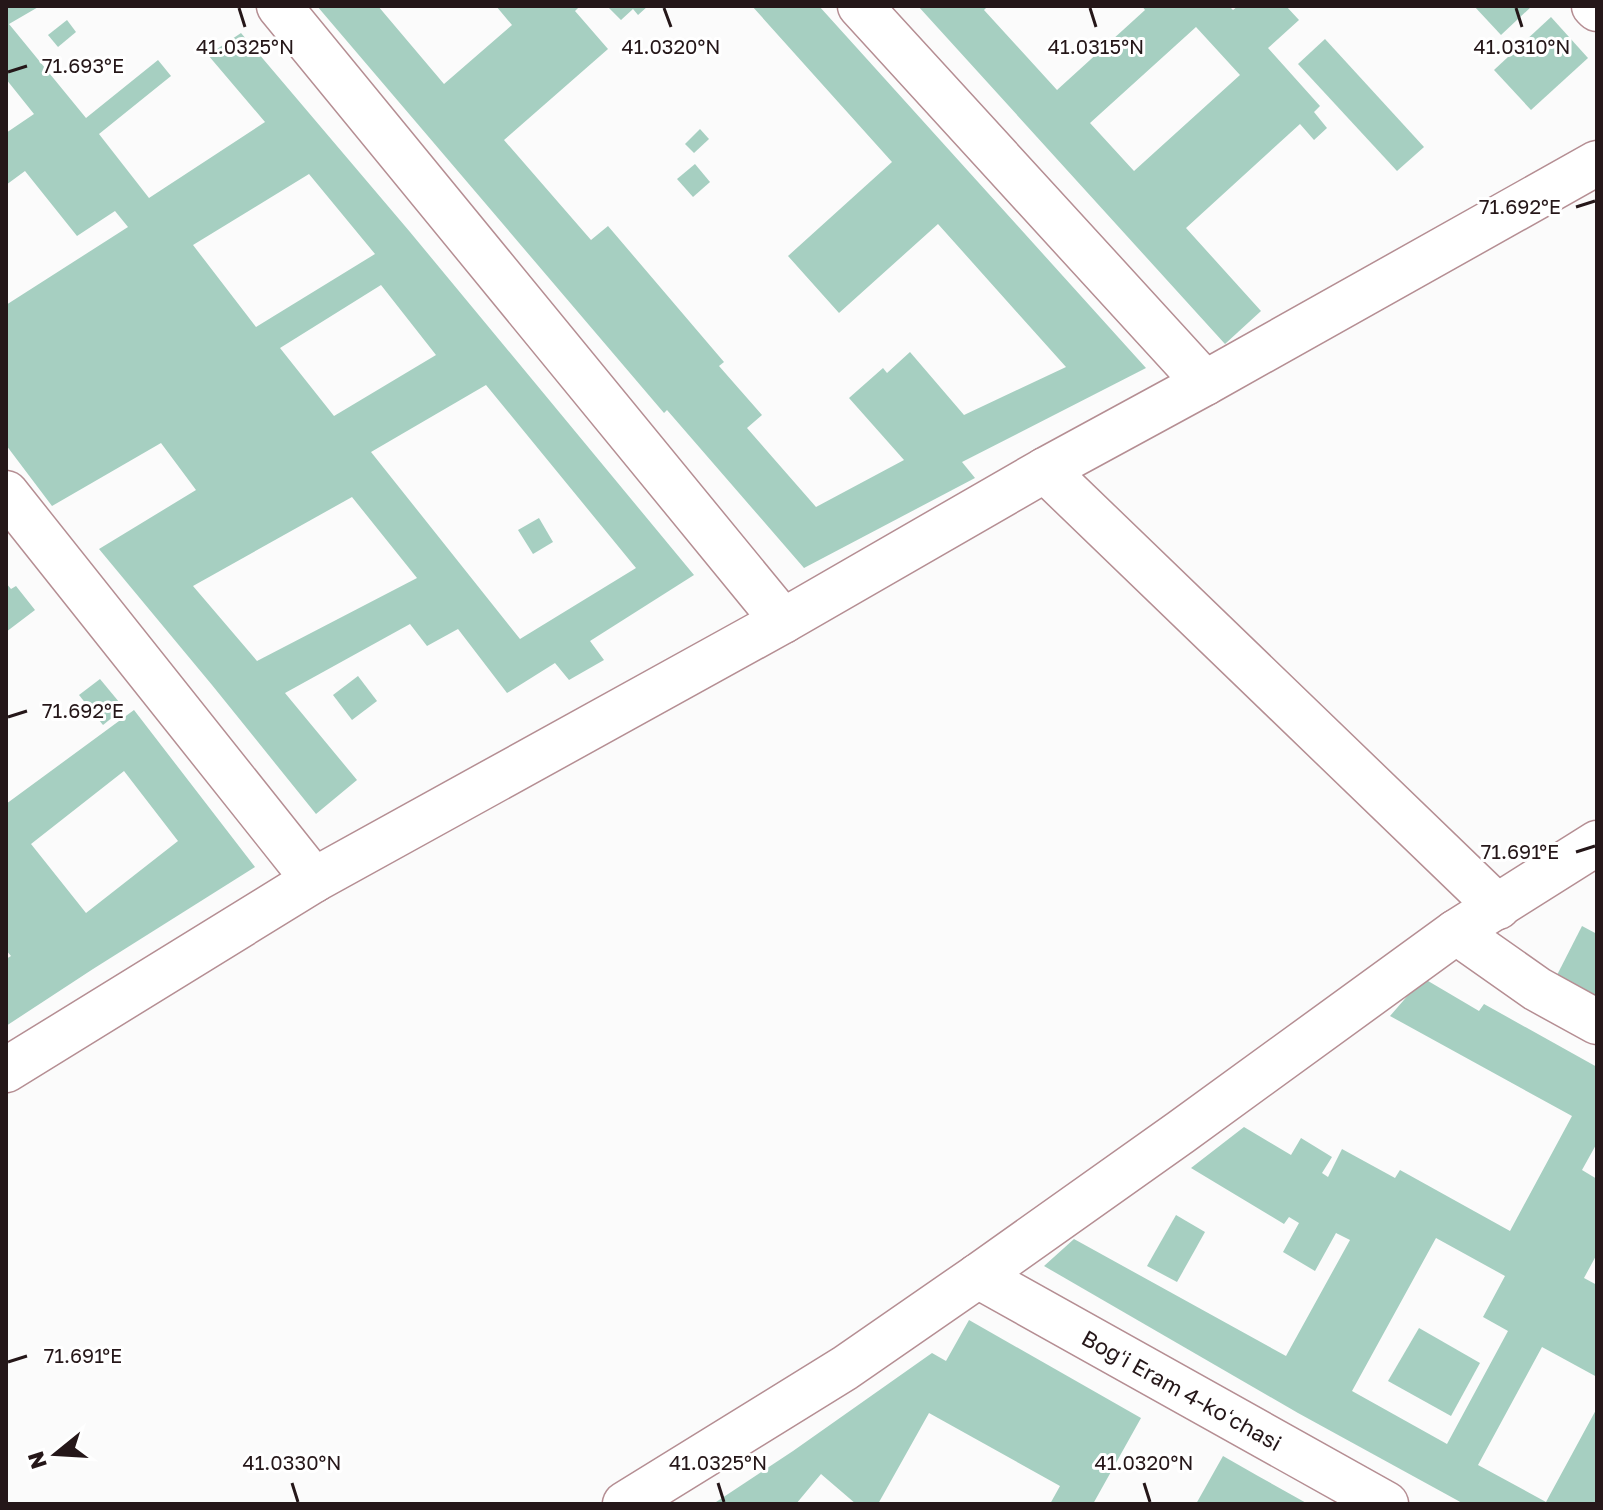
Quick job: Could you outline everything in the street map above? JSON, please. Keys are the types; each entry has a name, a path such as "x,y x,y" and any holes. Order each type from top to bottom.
{"street":[{"path":"279,6 783,621"},
{"path":"860,6 1205,383"},
{"path":"6,1070 314,880 783,621 1045,470 1597,163"},
{"path":"1045,470 1498,907"},
{"path":"6,493 314,880"},
{"path":"625,1504 845,1368 1194,1123 1456,932 1597,843"},
{"path":"1456,932 1537,989 1597,1022"},
{"name":"Bogʻi Eram 4-koʻchasi","path":"978,1276 1386,1504"}],"building":[{"path":"6,6 40,6 9,24 86,118 158,60 171,76 99,134 149,198 265,122 208,55 241,33 694,575 590,641 604,660 569,680 555,663 507,693 458,629 427,646 410,624 285,693 357,780 316,814 99,549 196,490 161,443 52,506 6,445 6,305 128,227 115,211 77,236 25,171 6,185 6,133 34,114 6,79","holes":["309,174 375,254 256,327 193,245","381,285 436,355 334,416 280,348","486,385 636,568 520,639 371,452","352,497 417,578 257,661 193,586"]},
{"path":"317,6 378,6 444,84 512,25 496,6 580,6 575,11 608,49 504,140 591,240 608,226 724,362 719,366 762,415 747,428 816,507 904,460 849,398 883,368 887,373 910,352 964,415 1066,367 938,224 839,313 788,256 892,162 752,6 819,6 1146,368 962,462 975,478 804,568 667,410 664,413"},
{"path":"607,6 648,6 638,15 633,9 621,20"},
{"path":"918,6 988,6 984,10 1057,90 1145,10 1142,6 1229,6 1233,10 1238,6 1286,6 1299,20 1268,48 1320,106 1314,112 1327,128 1314,140 1300,124 1186,228 1261,311 1225,344","holes":["1196,27 1240,75 1134,171 1090,123"]},
{"path":"1474,6 1532,6 1501,35"},
{"path":"1551,17 1588,58 1531,110 1494,70"},
{"path":"67,20 76,32 58,47 48,35"},
{"path":"1325,39 1424,147 1397,171 1298,64"},
{"path":"700,129 709,139 694,153 685,144"},
{"path":"695,164 710,182 693,197 677,179"},
{"path":"539,518 553,542 533,554 518,530"},
{"path":"6,583 11,589 16,586 35,610 6,632"},
{"path":"358,676 377,701 352,720 333,695"},
{"path":"100,679 124,708 103,725 79,695"},
{"path":"134,710 255,867 6,1026 6,959 11,956 6,950 6,804","holes":["124,771 178,841 86,913 31,844"]},
{"path":"1582,926 1597,934 1597,998 1556,977"},
{"path":"1423,978 1479,1011 1484,1004 1597,1067 1597,1143 1582,1170 1597,1179 1597,1254 1584,1278 1597,1285 1597,1377 1542,1347 1478,1465 1546,1502 1597,1408 1597,1504 1464,1504 1298,1413 1044,1266 1074,1239 1286,1356 1350,1240 1336,1233 1315,1271 1283,1252 1299,1223 1289,1217 1284,1224 1191,1168 1244,1127 1291,1155 1301,1138 1332,1157 1322,1173 1328,1177 1342,1149 1395,1178 1400,1170 1510,1231 1572,1116 1390,1016","holes":["1436,1238 1505,1276 1483,1317 1508,1331 1447,1444 1352,1391"]},
{"path":"1176,1215 1205,1232 1177,1282 1147,1266"},
{"path":"969,1320 1141,1418 1093,1504 1050,1504 1060,1486 929,1413 878,1504 856,1504 821,1474 796,1504 713,1504 932,1353 946,1361"},
{"path":"1419,1328 1480,1363 1451,1416 1388,1381"},
{"path":"1223,1456 1258,1476 1308,1504 1196,1504"}]}
